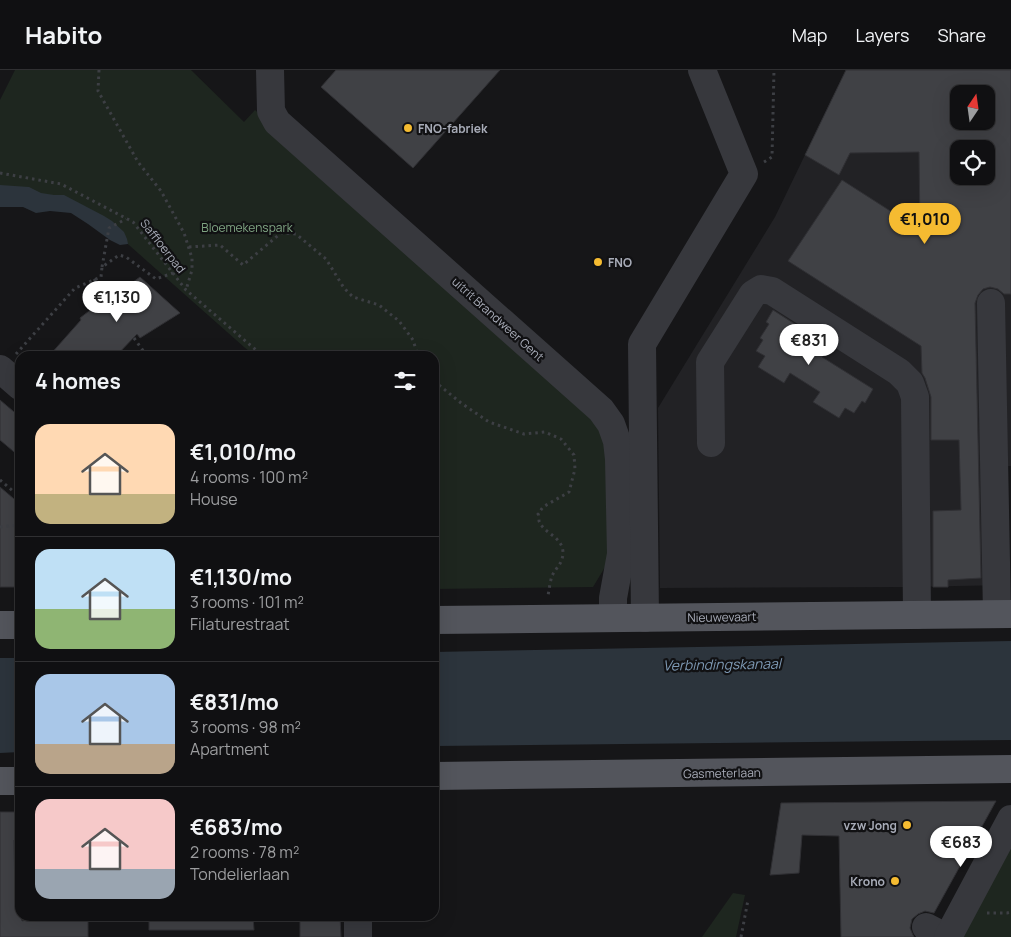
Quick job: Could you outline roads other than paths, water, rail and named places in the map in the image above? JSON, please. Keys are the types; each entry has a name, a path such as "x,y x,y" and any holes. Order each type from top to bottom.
{"main road":[{"name":"Nieuwevaart","path":"439,620 1004,614"},
{"path":"0,625 15,625"},
{"name":"Gasmeterlaan","path":"439,776 1011,769"},
{"path":"0,781 15,781"}],"street":[{"name":"uitrit Brandweer Gent","path":"270,70 271,111 277,122 600,410 612,424 617,441 619,459 621,554 613,598 613,618"},
{"path":"645,618 642,344 744,174 702,70"},
{"path":"711,443 710,362 752,294 761,289 772,291 899,372 910,383 915,397 917,615"},
{"path":"991,304 1004,614"},
{"path":"940,934 1011,819"},
{"path":"358,921 358,937"}],"water":[{"path":"0,185 29,187 41,193 64,195 112,221 124,232 128,244 120,245 110,240 71,213 50,211 36,213 23,207 0,207"},
{"name":"Verbindingskanaal","path":"1011,641 1011,740 439,746 439,652"},
{"path":"0,658 15,658 15,752 0,753"}],"place":[{"name":"FNO-fabriek","path":"408,128"},
{"name":"FNO","path":"598,262"},
{"name":"vzw Jong","path":"907,825"},
{"name":"Krono","path":"895,881"}],"park label":[{"name":"Bloemekenspark","path":"247,227"}]}
